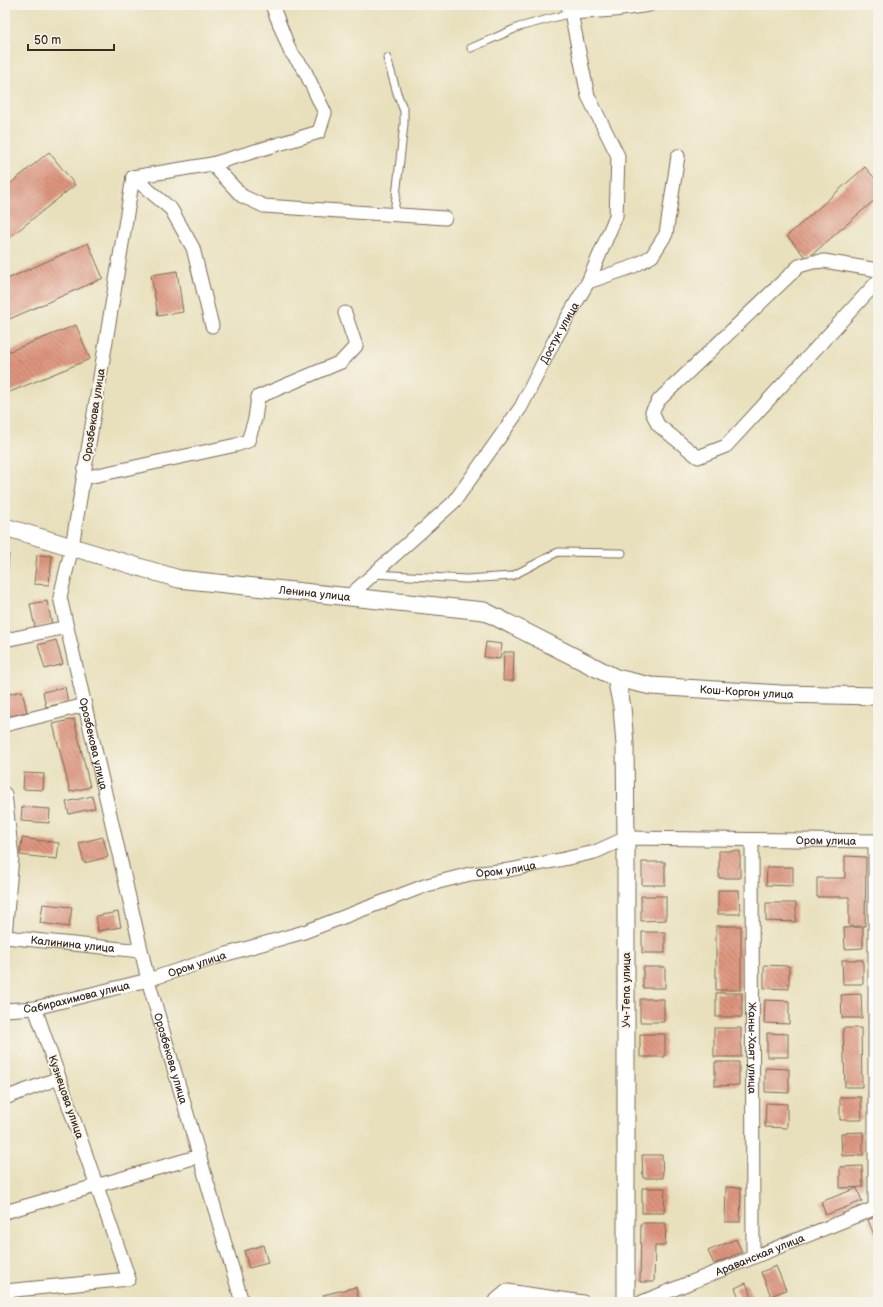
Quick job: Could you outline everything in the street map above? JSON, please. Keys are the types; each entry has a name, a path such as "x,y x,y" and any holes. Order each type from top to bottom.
{"street":[{"path":"133,177 212,164 319,132 325,113 304,69 290,51 272,5"},
{"path":"569,9 614,10 649,5"},
{"name":"Достук улица","path":"348,597 454,502 521,407 555,339 588,282 616,216 618,156 588,96 569,9"},
{"path":"588,282 632,267 652,256 666,234 678,156"},
{"path":"212,164 242,196 264,206 445,218"},
{"path":"133,177 171,209 193,248 212,326"},
{"name":"Орозбекова улица","path":"133,177 84,478 72,547 60,597 148,980 242,1302"},
{"path":"878,270 824,261 799,266 659,400 652,412 658,425 698,457 726,446 878,281"},
{"path":"84,478 236,445 248,441 255,419 258,397 341,362 356,346 345,313"},
{"name":"Ленина улица","path":"5,527 179,579 484,611 616,678"},
{"path":"5,640 67,627"},
{"name":"Кош-Коргон улица","path":"616,678 651,686 781,694 878,696"},
{"name":"Уч-Тепа улица","path":"616,678 622,707 625,745 626,1302"},
{"path":"5,724 85,705"},
{"path":"5,794 8,857 5,936"},
{"name":"Ором улица","path":"148,980 227,954 304,932 427,885 470,874 509,870 595,852 626,838 877,841"},
{"name":"Жаны-Хаят улица","path":"752,840 753,1257"},
{"path":"876,1207 877,841"},
{"name":"Калинина улица","path":"5,936 141,951"},
{"name":"Сабирахимова улица","path":"5,1010 35,1008 148,980"},
{"name":"Кузнецова улица","path":"5,1291 129,1279 35,1008"},
{"path":"5,1098 59,1078"},
{"path":"5,1212 200,1156"},
{"name":"Араванская улица","path":"642,1302 876,1207"},
{"path":"494,1302 508,1291 583,1302"}],"lane":[{"path":"471,48 520,26 569,9"},
{"path":"387,58 404,111 403,134 394,214"},
{"path":"373,574 466,579 512,576 558,552 622,553"}],"building":[{"path":"49,152 75,185 5,241 5,188"},
{"path":"865,167 878,182 878,197 807,259 787,236"},
{"path":"88,243 103,278 5,321 5,280"},
{"path":"177,271 183,312 158,316 151,275"},
{"path":"76,325 90,359 5,394 5,353"},
{"path":"5,553 9,553 7,579 5,579"},
{"path":"37,555 52,556 49,585 34,584"},
{"path":"47,601 52,624 35,628 30,604"},
{"path":"56,640 63,664 45,669 38,645"},
{"path":"486,642 502,644 500,659 484,657"},
{"path":"504,652 514,652 513,681 503,681"},
{"path":"65,687 68,702 46,707 43,692"},
{"path":"22,691 27,712 8,717 5,704 5,695"},
{"path":"74,719 90,787 70,792 53,724"},
{"path":"24,773 44,774 43,790 23,789"},
{"path":"92,796 95,808 69,814 66,802"},
{"path":"22,807 50,809 49,823 21,821"},
{"path":"103,837 108,857 84,863 79,843"},
{"path":"22,838 59,843 57,859 20,855"},
{"path":"719,851 740,851 740,878 719,878"},
{"path":"845,856 866,857 865,926 849,926 849,897 817,897 817,878 845,878"},
{"path":"642,862 665,862 665,885 642,885"},
{"path":"767,867 793,867 793,886 766,885"},
{"path":"718,890 739,890 740,914 718,914"},
{"path":"641,896 666,896 666,920 641,921"},
{"path":"766,903 796,903 796,922 766,921"},
{"path":"43,904 72,907 69,927 40,923"},
{"path":"118,912 121,927 98,931 96,916"},
{"path":"716,926 741,926 741,990 716,990"},
{"path":"863,927 863,948 845,949 844,928"},
{"path":"642,932 665,932 665,953 642,953"},
{"path":"842,960 863,960 863,984 843,984"},
{"path":"764,965 789,966 789,989 764,988"},
{"path":"643,967 665,967 665,988 643,988"},
{"path":"716,993 742,993 742,1017 716,1017"},
{"path":"861,994 862,1018 842,1018 841,995"},
{"path":"640,999 664,999 664,1022 640,1022"},
{"path":"765,1000 789,1001 789,1024 764,1023"},
{"path":"714,1028 741,1028 741,1057 714,1057"},
{"path":"843,1028 861,1028 862,1087 845,1087"},
{"path":"767,1033 788,1034 788,1057 767,1057"},
{"path":"640,1034 665,1034 665,1057 640,1057"},
{"path":"715,1062 739,1062 739,1085 715,1086"},
{"path":"765,1068 789,1069 789,1093 765,1092"},
{"path":"840,1097 861,1097 862,1120 840,1120"},
{"path":"766,1103 787,1104 787,1128 765,1127"},
{"path":"863,1132 863,1155 842,1156 841,1133"},
{"path":"642,1155 662,1155 663,1178 643,1178"},
{"path":"862,1166 863,1187 840,1188 840,1167"},
{"path":"726,1187 741,1188 740,1222 725,1222"},
{"path":"642,1188 665,1188 664,1213 642,1213"},
{"path":"857,1188 862,1201 826,1215 821,1202"},
{"path":"878,1216 878,1245 868,1220"},
{"path":"641,1223 666,1223 665,1246 655,1246 654,1282 640,1282"},
{"path":"736,1239 742,1252 714,1264 708,1251"},
{"path":"263,1245 268,1263 249,1268 244,1251"},
{"path":"776,1266 786,1290 771,1296 761,1272"},
{"path":"746,1283 754,1302 741,1302 735,1288"},
{"path":"356,1287 359,1302 325,1302 323,1295"}]}
